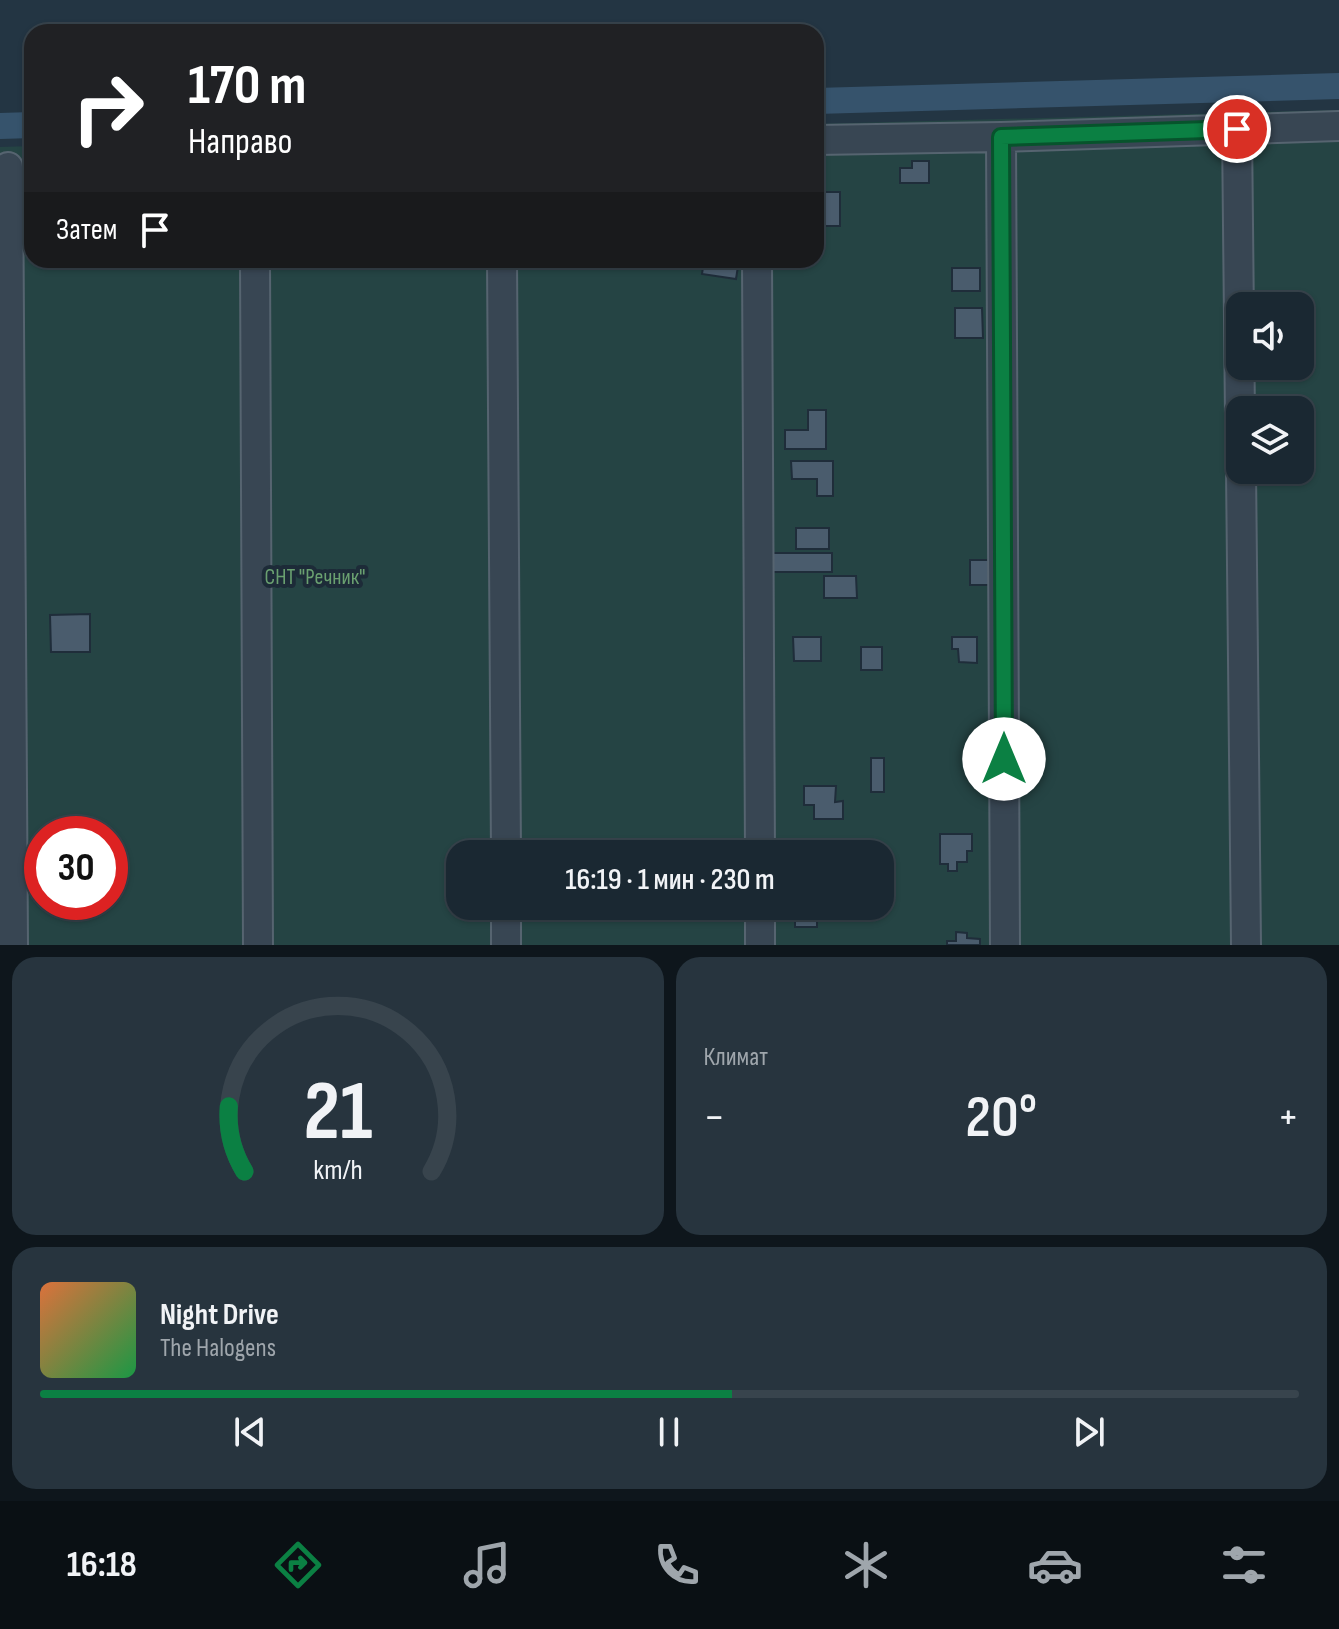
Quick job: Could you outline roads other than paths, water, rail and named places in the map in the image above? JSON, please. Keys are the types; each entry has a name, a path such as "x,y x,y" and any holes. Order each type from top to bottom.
{"street":[{"path":"824,140 1339,126"},
{"path":"1237,129 1240,396"},
{"path":"1001,137 1005,945"},
{"path":"13,166 13,945"},
{"path":"255,268 258,945"},
{"path":"502,268 506,840"},
{"path":"757,268 760,840"},
{"path":"1241,484 1246,945"},
{"path":"506,920 506,945"},
{"path":"760,920 760,945"}],"waterway":[{"path":"824,101 1339,86"},
{"path":"0,126 24,125"}],"park label":[{"name":"СНТ \"Речник\"","path":"315,576"}]}
